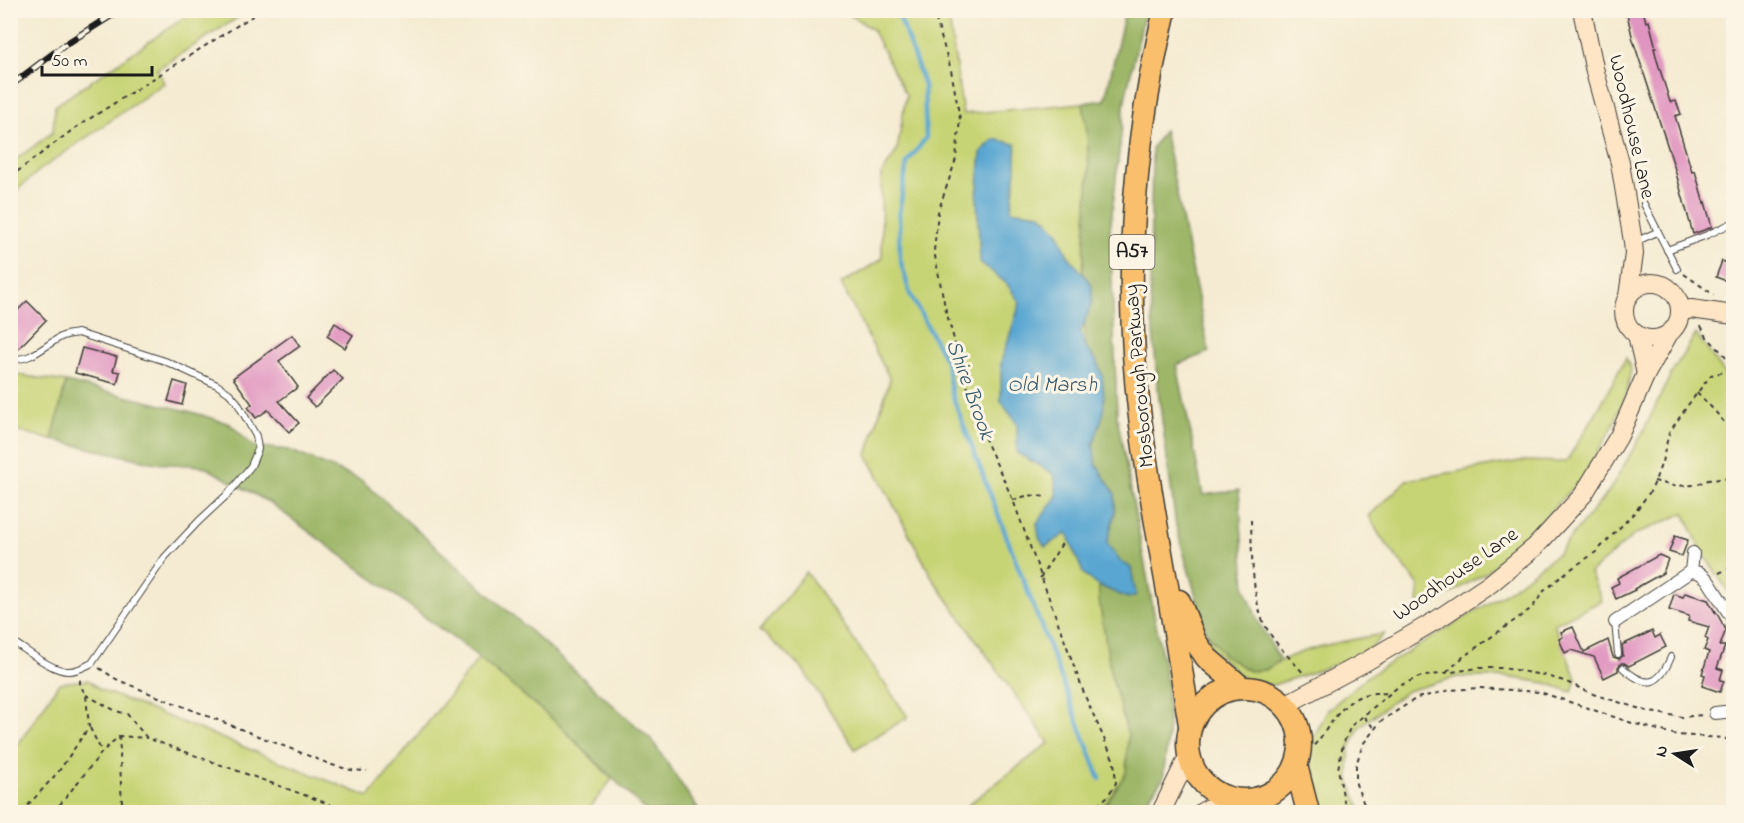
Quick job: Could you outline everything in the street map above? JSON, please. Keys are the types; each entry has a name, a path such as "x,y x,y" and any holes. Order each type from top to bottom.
{"highway":[{"name":"Mosborough Parkway","path":"1165,10 1141,132 1134,200 1133,335 1140,416 1151,495 1190,725"},
{"name":"Mosborough Parkway","path":"1163,564 1195,641 1207,658 1241,687"},
{"path":"1241,687 1260,690 1285,705 1297,724 1300,744 1297,763 1286,782 1271,794 1242,804 1204,784 1192,768 1188,757 1187,737 1190,725 1200,708 1212,697 1241,687"},
{"path":"1297,763 1308,813"}],"street":[{"name":"Woodhouse Lane","path":"1582,10 1595,72 1620,163 1634,248 1628,296"},
{"name":"Woodhouse Lane","path":"1634,248 1651,283"},
{"path":"1685,311 1668,335 1651,339 1637,335 1630,328 1624,309 1628,296 1635,289 1643,284 1651,283 1668,288 1685,311 1734,315"},
{"path":"1637,335 1646,374"},
{"name":"Woodhouse Lane","path":"1285,705 1438,619 1490,584 1535,548 1583,495 1619,436 1646,374 1668,335"},
{"path":"1691,571 1693,553"},
{"path":"1615,622 1691,571 1700,573 1707,579 1734,621"},
{"path":"1715,713 1734,711"},
{"path":"1161,813 1188,757"},
{"path":"1202,813 1242,804"}],"lane":[{"path":"1644,204 1677,269"},
{"path":"1667,250 1734,222"},
{"path":"1634,248 1657,232"},
{"path":"10,357 21,360 65,335 78,333 165,361 229,393 237,402 256,436 258,449 251,466 229,493 165,557 92,663 79,670 67,672 54,667 10,640"},
{"path":"1615,622 1618,654"},
{"path":"1623,668 1634,678 1654,681 1662,676 1671,657"}],"path":[{"path":"10,18 16,10"},
{"path":"10,177 75,128 262,10"},
{"path":"933,10 951,70 960,119 956,159 939,212 934,251 945,308 965,379 986,441 1013,500 1085,696 1114,761 1116,783 1107,797 1088,813"},
{"path":"1677,269 1717,297"},
{"path":"1685,311 1734,365"},
{"path":"1447,672 1463,657 1532,608 1544,591 1596,552 1635,512 1652,489 1669,434 1697,392 1711,375 1734,370"},
{"path":"1697,392 1721,417 1734,445"},
{"path":"1654,482 1674,486 1695,485 1708,480 1733,476 1731,521 1734,537"},
{"path":"1013,500 1029,495 1047,497"},
{"path":"1251,520 1253,576 1266,628 1317,688"},
{"path":"1041,578 1063,542"},
{"path":"1707,579 1728,569 1734,559"},
{"path":"92,663 116,679 332,765 367,771"},
{"path":"1346,813 1338,769 1351,726 1390,693 1419,677 1478,668 1503,668 1544,675 1593,694 1654,713 1682,717 1715,713"},
{"path":"79,670 80,685 86,695 89,727 102,752"},
{"path":"1367,813 1356,784 1356,765 1363,744 1382,721 1417,698 1451,690 1488,688 1540,692 1632,723 1677,735 1724,738 1731,742"},
{"path":"1297,763 1311,750 1345,705 1367,694 1390,693"},
{"path":"86,695 116,711 127,714 147,738"},
{"path":"1363,717 1374,728"},
{"path":"22,813 59,771 89,727"},
{"path":"119,736 123,813"},
{"path":"54,813 102,752 119,736 147,738 329,804 333,813"},
{"path":"1734,738 1731,742 1734,771"},
{"path":"350,813 368,807 386,813"}],"green space":[{"path":"194,11 248,11 157,69 164,83 40,170 11,195 11,163 53,132 55,106"},
{"path":"844,11 948,11 963,114 1125,99 1110,230 1117,417 1167,683 1168,735 1163,778 1138,812 975,812 969,804 1049,743 933,579 867,455 890,379 841,284 882,259 881,175 897,151 906,95 872,29"},
{"path":"1125,11 1145,11 1125,99 1110,230 1117,417 1167,683 1168,735 1163,778 1138,812 1092,812 1107,802 1126,773 1128,735 1111,675 1099,600 1097,497 1082,286 1089,172 1083,103 1105,100"},
{"path":"1164,130 1209,352 1177,365 1203,495 1239,490 1245,587 1258,621 1280,660 1265,670 1249,671 1224,655 1206,631 1176,526 1158,390 1150,294 1152,148"},
{"path":"1696,334 1733,387 1733,598 1703,554 1684,513 1634,535 1590,573 1602,601 1554,624 1576,678 1572,692 1546,683 1506,677 1457,677 1407,691 1360,726 1349,749 1349,781 1362,812 1323,812 1310,769 1310,744 1328,710 1368,676 1504,594 1558,553 1609,491 1640,438 1673,370"},
{"path":"1626,358 1631,369 1627,392 1612,428 1581,480 1487,572 1418,613 1419,585 1380,536 1369,516 1407,480 1521,461 1566,462"},
{"path":"10,374 66,382 52,440 11,431"},
{"path":"66,382 192,412 230,424 253,446 289,450 361,480 651,739 700,812 647,812 558,724 472,652 270,503 203,466 156,463 52,440"},
{"path":"806,572 908,717 855,749 802,668 760,630"},
{"path":"1206,631 1224,655 1265,670 1307,650 1384,634 1372,647 1347,661 1273,685 1246,681 1212,649"},
{"path":"479,658 558,724 612,779 587,812 11,812 11,755 59,683 88,680 101,690 369,797"}],"water":[{"name":"Old Marsh","path":"994,139 1016,144 1016,171 1011,210 1041,214 1058,231 1067,254 1092,285 1092,302 1081,332 1085,347 1096,360 1102,374 1104,398 1103,415 1093,445 1096,464 1115,494 1115,512 1107,543 1119,560 1131,568 1136,595 1128,598 1095,584 1083,573 1067,533 1045,547 1039,538 1037,523 1057,496 1054,474 1017,453 1017,424 1001,401 1001,362 1020,303 1007,284 980,262 977,197 981,152"}],"building":[{"path":"1626,10 1643,10 1646,22 1649,21 1657,60 1670,102 1676,101 1681,114 1675,116 1712,227 1693,234 1674,166 1633,40"},
{"path":"1722,261 1734,265 1734,284 1716,277"},
{"path":"27,301 46,320 17,350 10,343 10,318"},
{"path":"335,323 353,335 345,348 327,336"},
{"path":"292,335 300,346 279,361 298,387 279,401 299,423 289,432 268,410 256,418 248,407 252,404 233,378"},
{"path":"82,348 117,357 113,371 120,372 117,384 75,373"},
{"path":"333,370 343,379 315,407 306,398"},
{"path":"174,381 187,385 182,405 168,401"},
{"path":"1675,536 1688,540 1682,556 1669,552"},
{"path":"1659,555 1668,559 1663,573 1616,599 1611,587 1619,583 1617,578"},
{"path":"1685,593 1708,600 1727,632 1720,646 1725,646 1717,668 1723,670 1720,680 1724,681 1720,692 1702,686 1705,675 1702,674 1709,652 1704,650 1709,627 1688,621 1689,616 1669,610 1674,594 1683,597"},
{"path":"1573,627 1584,652 1608,640 1613,657 1619,659 1623,656 1622,645 1652,631 1655,638 1660,635 1666,647 1629,666 1621,663 1618,671 1604,678 1594,657 1571,650 1565,653 1559,639 1563,637 1561,632"}],"waterway":[{"name":"Shire Brook","path":"892,10 900,18 924,85 926,138 907,163 899,213 900,259 910,294 946,361 952,395 1100,779"}],"railway":[{"path":"10,86 66,44 120,10"}]}
